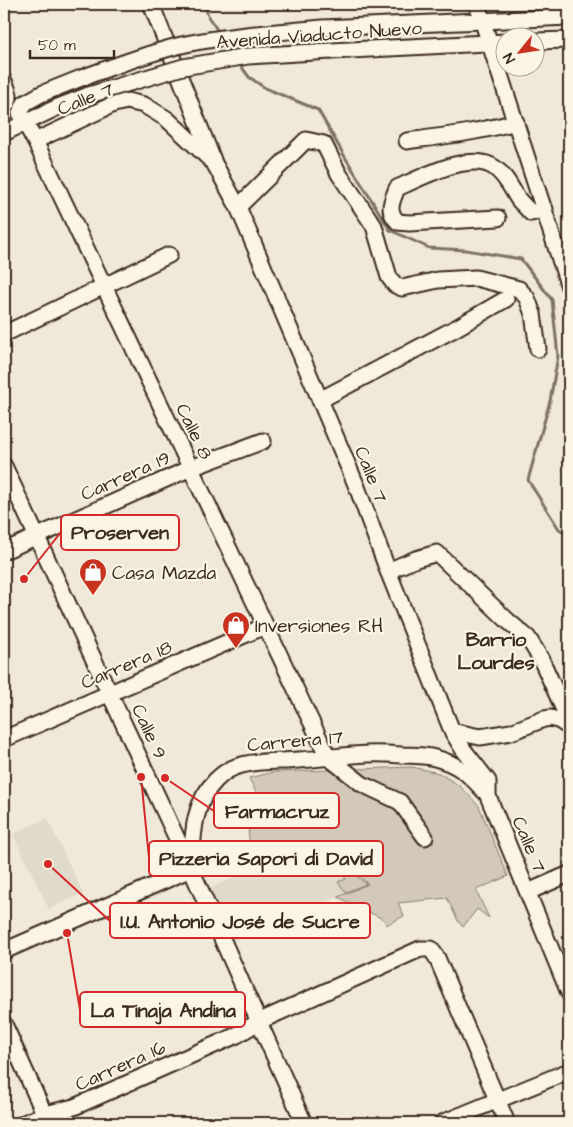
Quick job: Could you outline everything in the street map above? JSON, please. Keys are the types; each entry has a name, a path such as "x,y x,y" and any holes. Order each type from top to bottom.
{"street":[{"path":"151,4 214,164"},
{"path":"477,4 483,21 496,39"},
{"name":"Avenida Viaducto Nuevo","path":"25,102 80,78 147,55 185,45 245,34 323,28 569,17"},
{"path":"546,41 569,40"},
{"name":"Avenida Viaducto Nuevo","path":"4,133 89,95 183,67 248,56 496,42"},
{"path":"506,78 516,122 569,287"},
{"path":"4,81 7,102 25,102 20,113 26,123"},
{"name":"Calle 7","path":"35,141 114,104 128,102 144,105 167,119 214,164 238,207 357,487 388,571 452,731 463,749 488,781 488,796 569,993"},
{"path":"407,141 449,136 516,122"},
{"name":"Calle 8","path":"26,123 328,757"},
{"path":"238,207 306,140 324,144 339,174 374,226 389,277 394,285 402,288 438,280 476,278 519,289 528,298 533,314 538,349"},
{"path":"498,218 409,223 398,222 392,216 391,210 397,188 440,169 470,161 494,167 507,179 519,200 531,213 545,209"},
{"path":"4,334 169,255"},
{"path":"320,400 456,328 506,299"},
{"name":"Carrera 19","path":"4,550 191,468 263,441"},
{"name":"Calle 9","path":"4,466 192,869 304,1123"},
{"path":"388,571 416,559 437,553 508,622 528,638 541,659 569,721"},
{"name":"Carrera 18","path":"4,739 265,626"},
{"path":"452,731 480,738 511,732 544,719 552,718 560,720 569,727"},
{"name":"Carrera 17","path":"192,869 193,829 197,810 206,791 228,770 255,762 300,760 369,753 420,755 461,768 471,776 488,796"},
{"path":"328,757 362,784 400,802 425,837"},
{"path":"4,951 192,869"},
{"path":"528,892 569,874"},
{"name":"Carrera 16","path":"24,1123 47,1119 237,1036 260,1021 420,949 431,950 437,958 497,1099"},
{"path":"4,1024 47,1119"},
{"path":"442,1123 569,1070"},
{"path":"497,1099 507,1123"}],"shaded area":[{"path":"412,767 439,773 460,786 479,806 508,876 476,890 489,918 477,909 463,927 447,898 398,903 404,916 386,925 383,919 338,897 368,884 326,847 292,861 289,854 277,859 269,845 255,850 249,839 247,815 262,804 249,778 274,772"},
{"path":"47,818 83,893 49,909 13,834"},
{"path":"326,847 368,884 232,942 208,889 289,854 293,861"},
{"path":"325,849 366,884 346,892 338,882 346,879 336,864 315,872 304,857"}],"waterway":[{"path":"204,4 209,18 220,34"},
{"path":"224,41 232,53"},
{"path":"238,62 249,77 265,88 318,110 390,230 429,248 466,250 521,259 552,300 558,356 550,401 528,480 559,529 569,535"}],"place":[{"name":"Proserven","path":"24,579"},
{"name":"Casa Mazda","path":"93,596"},
{"name":"Inversiones RH","path":"236,649"},
{"name":"Pizzeria Sapori di David","path":"141,777"},
{"name":"Farmacruz","path":"165,778"},
{"name":"I.U. Antonio José de Sucre","path":"48,864"},
{"name":"La Tinaja Andina","path":"67,933"}],"district":[{"name":"Barrio Lourdes","path":"496,650"}]}
